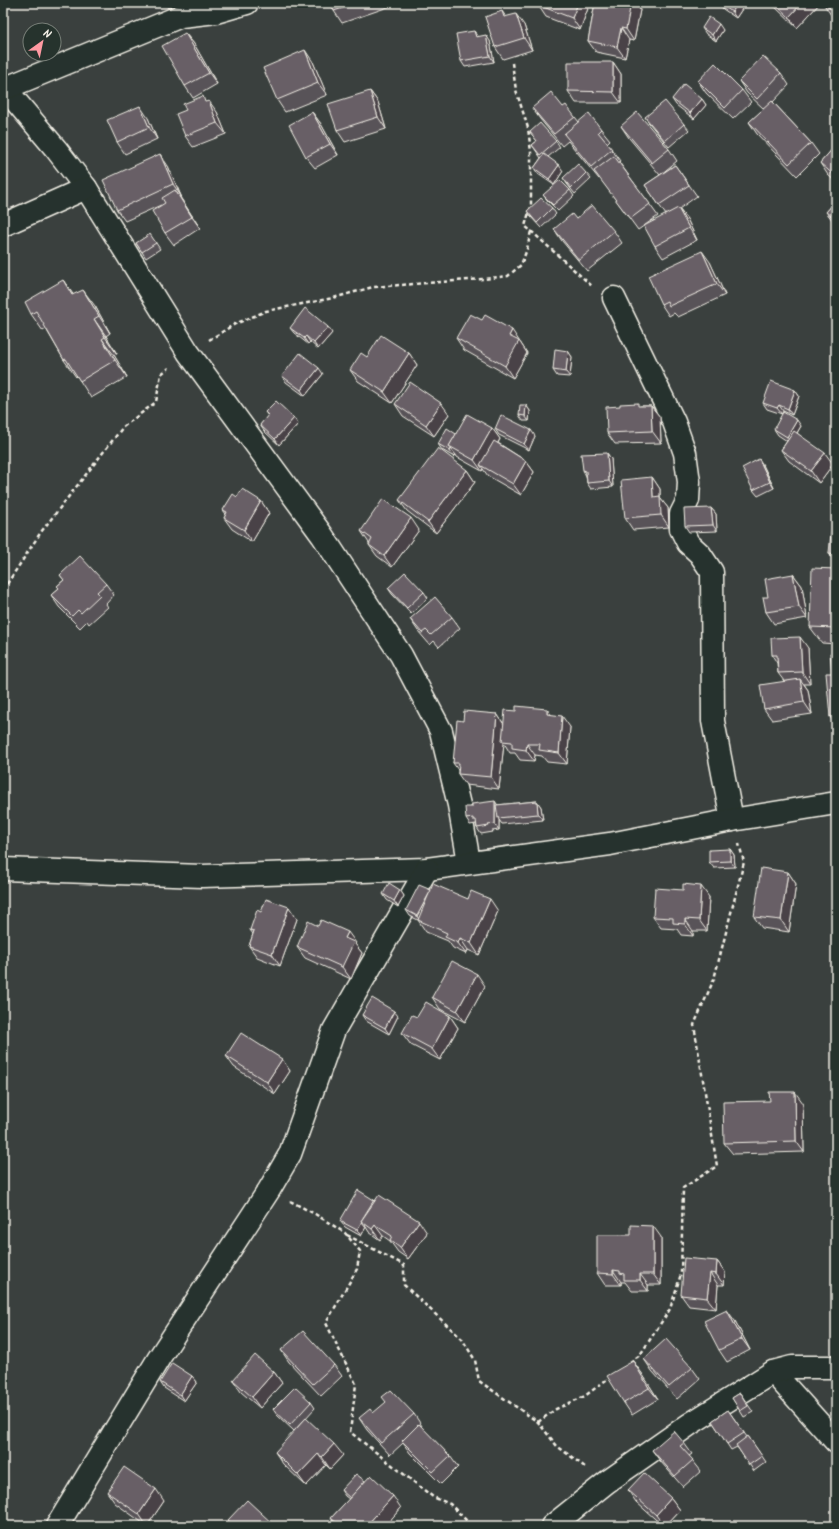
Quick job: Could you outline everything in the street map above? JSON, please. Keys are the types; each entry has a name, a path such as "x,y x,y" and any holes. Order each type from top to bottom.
{"street":[{"path":"247,3 216,12 181,16 4,87 56,149 86,188 188,352 322,535 401,655 441,731 459,806 469,862"},
{"path":"3,225 86,188"},
{"path":"614,298 674,422 685,453 690,482 688,500 681,514 681,529 688,543 700,554 712,572 713,721 732,820"},
{"path":"3,869 202,876 427,869 469,862 610,844 732,820 836,803"},
{"path":"57,1526 159,1358 269,1190 290,1154 334,1030 427,869"},
{"path":"552,1526 607,1482 690,1424 773,1372 792,1367 836,1368"},
{"path":"773,1372 836,1442"}],"path":[{"path":"512,63 516,90 528,128 531,152 531,206 525,226 600,294 614,298"},
{"path":"3,590 41,532 123,427 156,402 161,374 188,352 235,324 266,311 333,298 372,287 508,276 521,265 527,249 531,231"},
{"path":"628,1364 640,1355 670,1309 681,1274 683,1188 716,1166 694,1025 714,979 744,862 732,820"},
{"path":"269,1190 315,1214 345,1233 404,1265 404,1285 462,1339 475,1360 479,1381 538,1422 557,1446 607,1482"},
{"path":"345,1233 360,1251 357,1269 326,1323 356,1384 350,1432 433,1497 450,1504 472,1526"},
{"path":"538,1422 556,1409 585,1396 616,1373"}],"building":[{"path":"331,3 357,3 334,11"},
{"path":"539,3 578,3 572,18 538,5"},
{"path":"595,3 631,3 626,29 621,28 617,47 588,41"},
{"path":"719,3 738,3 732,12"},
{"path":"774,3 802,3 789,17"},
{"path":"823,3 836,3 836,13"},
{"path":"502,11 504,17 516,14 524,38 495,47 485,17"},
{"path":"709,17 719,24 712,35 702,28"},
{"path":"474,31 476,37 486,35 490,56 461,61 456,34"},
{"path":"185,33 209,73 185,86 162,46"},
{"path":"305,50 318,83 277,100 263,68"},
{"path":"763,56 781,73 757,99 739,81"},
{"path":"568,62 613,62 613,92 568,91"},
{"path":"715,63 742,90 725,108 698,81"},
{"path":"684,84 702,99 690,113 672,99"},
{"path":"370,91 378,117 337,130 328,104"},
{"path":"551,92 563,107 566,105 575,117 554,134 532,108"},
{"path":"203,96 205,102 209,101 217,123 185,136 176,114 186,110 183,104"},
{"path":"665,101 684,124 665,141 645,117"},
{"path":"772,101 811,143 789,164 749,122"},
{"path":"140,106 149,127 117,142 107,120"},
{"path":"312,112 330,144 306,157 289,125"},
{"path":"637,112 669,149 652,163 621,126"},
{"path":"589,113 601,129 598,132 612,149 591,167 564,134"},
{"path":"540,123 556,141 540,155 532,145 537,141 530,132"},
{"path":"836,145 836,177 820,163"},
{"path":"160,154 173,184 117,210 103,180"},
{"path":"544,154 559,165 549,179 534,168"},
{"path":"614,156 650,204 630,219 594,171"},
{"path":"578,164 586,173 571,188 563,178"},
{"path":"675,165 689,185 659,205 645,185"},
{"path":"560,180 570,190 553,205 543,195"},
{"path":"175,190 192,217 165,233 152,211 165,203 162,198"},
{"path":"541,198 552,208 537,223 527,211"},
{"path":"836,201 836,220 826,212"},
{"path":"592,205 614,231 579,260 554,229 572,214 576,219"},
{"path":"678,208 689,228 655,246 644,226"},
{"path":"150,234 156,243 142,252 136,243"},
{"path":"702,251 717,284 669,306 667,301 661,304 648,276"},
{"path":"63,280 72,295 83,290 99,316 94,319 105,337 102,339 115,360 80,381 66,359 64,360 36,311 31,314 25,302"},
{"path":"305,308 328,327 314,343 306,336 304,338 290,328"},
{"path":"470,314 482,320 485,315 512,330 509,336 519,341 505,366 456,338"},
{"path":"381,335 409,353 384,392 350,370 361,353 367,357"},
{"path":"555,349 568,351 566,372 553,370"},
{"path":"300,353 319,368 301,390 282,376"},
{"path":"771,381 795,390 788,409 779,405 777,408 763,403"},
{"path":"410,382 441,403 426,425 395,404"},
{"path":"276,401 294,418 275,439 260,425 268,415 265,412"},
{"path":"638,403 638,406 651,406 652,431 607,433 606,407 620,406 620,404"},
{"path":"520,405 526,405 525,416 519,415"},
{"path":"783,412 797,420 787,437 774,429"},
{"path":"467,414 492,428 474,460 449,446"},
{"path":"501,415 531,430 524,444 495,429"},
{"path":"447,428 456,434 449,446 451,449 450,451 438,444"},
{"path":"794,431 825,453 811,471 781,450"},
{"path":"494,441 526,461 513,484 480,465"},
{"path":"438,448 467,470 428,522 399,500"},
{"path":"607,453 609,481 587,483 586,471 583,470 581,454"},
{"path":"759,459 770,482 753,490 742,468"},
{"path":"652,477 653,497 660,496 661,515 625,518 621,480"},
{"path":"242,489 261,501 244,530 224,518 227,512 223,510 233,494 237,497"},
{"path":"383,499 411,518 384,556 369,545 372,539 361,531"},
{"path":"711,508 713,525 685,526 684,509"},
{"path":"832,523 836,524 836,554 829,553"},
{"path":"80,556 106,584 97,592 100,595 81,613 78,610 72,616 51,595 59,588 57,586 64,580 60,575"},
{"path":"812,568 836,569 836,628 810,627"},
{"path":"405,572 424,592 407,608 388,588"},
{"path":"793,574 799,607 766,612 763,597 768,597 765,579"},
{"path":"435,597 452,617 431,635 426,630 422,633 410,619"},
{"path":"800,637 802,672 778,673 777,655 772,655 771,638"},
{"path":"836,652 836,716 830,717 826,673 832,673 830,653"},
{"path":"800,679 804,702 764,709 760,685"},
{"path":"516,706 547,709 547,714 562,716 559,753 539,750 540,744 527,744 526,750 512,748 512,742 502,741 505,710 516,711"},
{"path":"464,711 497,714 491,777 458,774 459,763 453,763 457,720 463,721"},
{"path":"495,801 495,824 477,828 476,820 473,820 473,818 466,819 465,807 472,807 472,804"},
{"path":"537,801 538,814 498,818 496,805"},
{"path":"730,849 730,861 709,862 709,850"},
{"path":"761,868 788,872 781,920 754,917"},
{"path":"389,883 400,890 394,901 383,894"},
{"path":"433,884 468,899 471,891 490,899 471,943 460,938 458,943 445,937 447,933 418,920"},
{"path":"683,884 701,886 699,920 685,919 685,924 673,923 673,918 653,917 655,888 683,890"},
{"path":"419,885 431,890 417,916 406,910"},
{"path":"266,899 289,907 272,954 249,946 254,931 250,930 257,910 261,912"},
{"path":"321,920 348,932 345,938 354,942 342,967 297,947 308,921 318,926"},
{"path":"452,961 477,974 457,1011 432,997"},
{"path":"372,998 394,1011 385,1028 362,1015"},
{"path":"426,1002 450,1016 432,1049 402,1033 412,1015 417,1017"},
{"path":"241,1033 282,1059 267,1082 226,1056"},
{"path":"769,1092 795,1092 796,1141 724,1143 723,1102 770,1101"},
{"path":"358,1190 374,1200 357,1230 340,1221"},
{"path":"379,1195 419,1221 400,1248 390,1240 392,1236 375,1225 372,1229 361,1221"},
{"path":"631,1225 653,1226 653,1274 640,1274 640,1280 624,1280 624,1274 620,1273 620,1271 613,1270 613,1274 597,1273 597,1235 631,1235"},
{"path":"684,1258 717,1261 716,1274 710,1273 707,1298 681,1295"},
{"path":"727,1310 742,1339 719,1350 704,1321"},
{"path":"303,1331 334,1365 313,1384 281,1350"},
{"path":"666,1339 692,1368 669,1387 644,1359"},
{"path":"255,1355 274,1372 252,1397 233,1380"},
{"path":"633,1361 649,1388 624,1403 607,1376"},
{"path":"172,1363 192,1376 180,1395 160,1382"},
{"path":"295,1387 311,1402 290,1425 273,1409"},
{"path":"391,1390 414,1414 381,1443 359,1418 370,1409 373,1413 386,1402 382,1397"},
{"path":"740,1393 748,1406 740,1411 732,1398"},
{"path":"728,1410 744,1433 727,1444 712,1421"},
{"path":"306,1418 334,1444 322,1457 318,1454 298,1475 275,1452"},
{"path":"419,1424 450,1456 433,1472 402,1441"},
{"path":"674,1431 684,1443 680,1446 693,1460 675,1476 652,1450"},
{"path":"748,1436 762,1456 749,1465 736,1445"},
{"path":"124,1467 156,1489 139,1514 107,1492"},
{"path":"644,1473 671,1498 656,1515 628,1490"},
{"path":"356,1474 365,1481 350,1498 341,1490"},
{"path":"371,1475 393,1496 366,1526 340,1526 331,1518"},
{"path":"247,1500 275,1526 234,1526 228,1520"}]}
